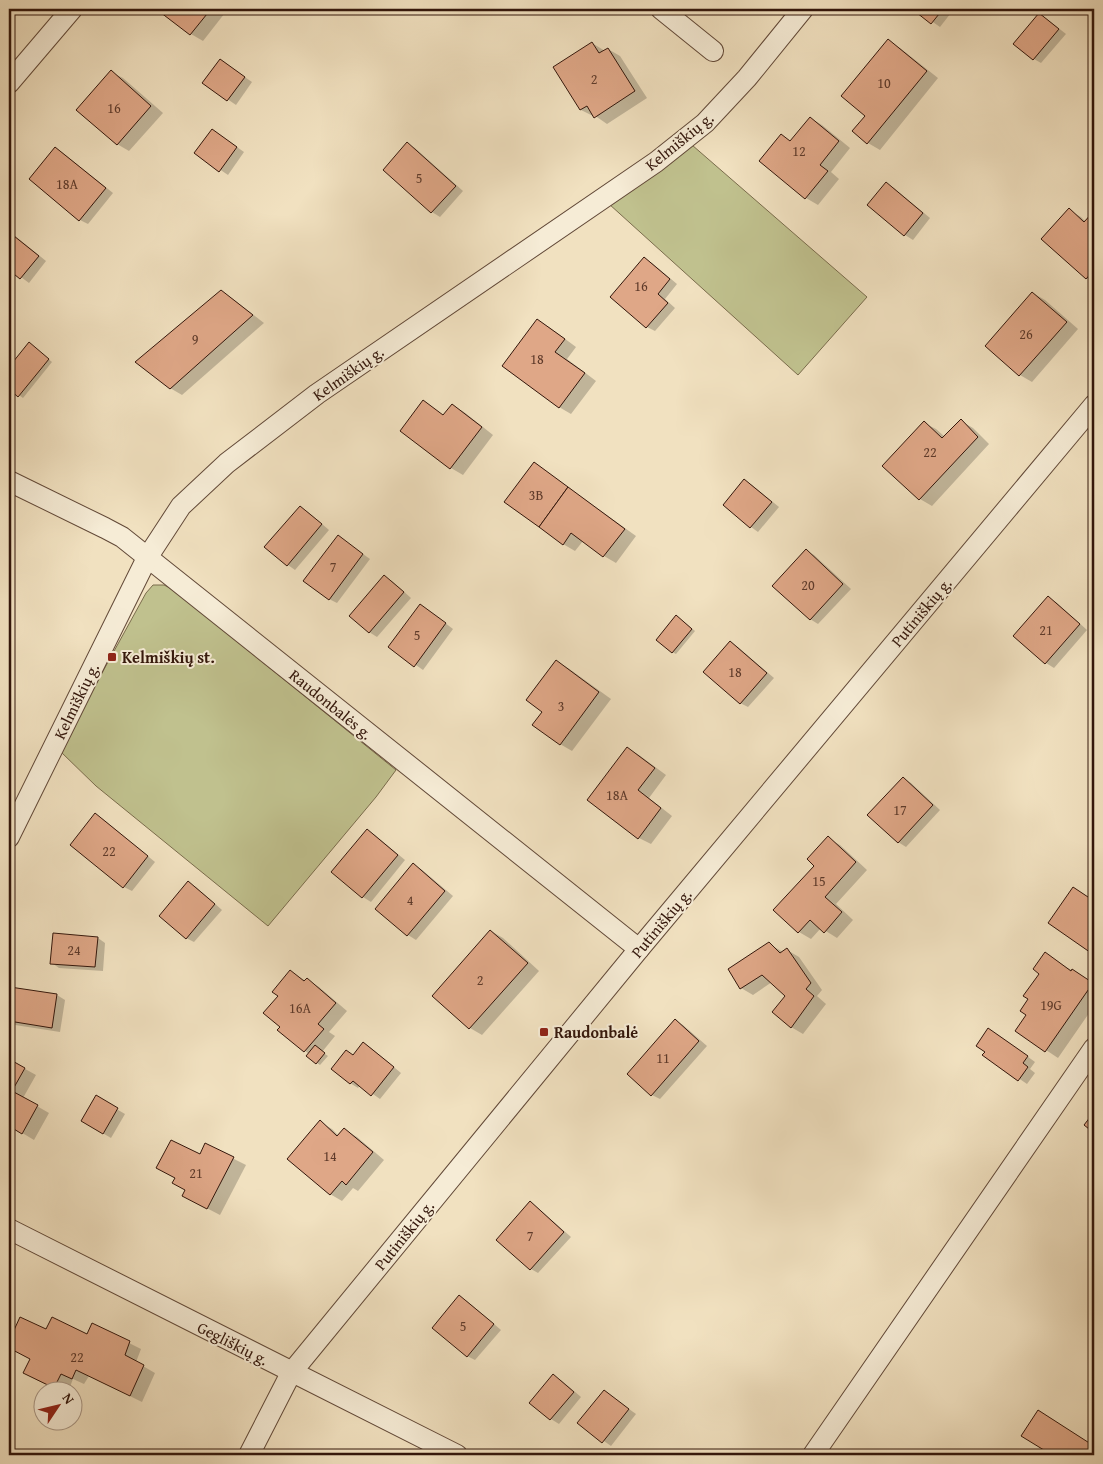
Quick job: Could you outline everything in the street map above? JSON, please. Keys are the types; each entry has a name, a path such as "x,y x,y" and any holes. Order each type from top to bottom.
{"street":[{"path":"9,83 72,9"},
{"path":"661,9 712,51"},
{"name":"Kelmiškių g.","path":"9,837 147,558 181,506 227,462 316,394 656,162 705,123 747,78 803,9"},
{"name":"Putiniškių g.","path":"249,1455 291,1373 639,949 1094,404"},
{"name":"Raudonbalės g.","path":"9,481 122,537 639,949"},
{"path":"813,1455 1094,1048"},
{"name":"Gegliškių g.","path":"9,1229 291,1373 457,1455"}],"green space":[{"path":"692,145 867,297 798,375 609,204"},
{"path":"153,585 164,585 172,589 396,770 376,797 268,926 96,786 61,752 75,722 146,593"}],"building":[{"path":"156,9 211,9 190,35"},
{"path":"912,9 943,9 931,24"},
{"path":"1039,13 1059,29 1033,60 1013,44"},
{"path":"888,39 927,71 867,144 852,131 865,116 841,96"},
{"path":"592,42 599,53 608,48 635,91 594,118 587,106 580,110 553,67"},
{"path":"220,59 245,77 227,101 202,83"},
{"path":"111,70 151,106 117,145 76,110"},
{"path":"810,117 839,141 820,165 828,171 805,199 759,161 781,134 790,141"},
{"path":"212,129 237,147 219,172 194,153"},
{"path":"407,142 456,186 431,213 383,170"},
{"path":"55,147 106,188 79,221 29,179"},
{"path":"886,182 923,213 904,236 867,205"},
{"path":"1069,208 1084,222 1094,211 1094,270 1086,279 1041,239"},
{"path":"9,232 39,256 20,279 9,270"},
{"path":"644,257 670,279 658,294 668,303 646,328 610,297"},
{"path":"221,290 253,315 170,389 135,362"},
{"path":"1032,292 1067,322 1019,376 985,346"},
{"path":"537,319 565,339 555,352 585,373 559,408 502,366"},
{"path":"29,342 49,359 18,397 9,389 9,367"},
{"path":"423,400 443,415 452,404 482,427 450,469 400,431"},
{"path":"961,419 978,437 919,500 882,466 924,421 942,438"},
{"path":"534,462 568,487 539,527 504,502"},
{"path":"744,479 772,502 750,528 723,505"},
{"path":"568,487 625,529 603,557 571,533 563,545 539,527"},
{"path":"300,506 322,524 287,566 264,547"},
{"path":"338,535 363,554 329,600 303,581"},
{"path":"806,549 843,584 810,620 772,586"},
{"path":"384,575 404,592 369,633 349,616"},
{"path":"1048,596 1080,624 1045,664 1013,636"},
{"path":"420,604 446,623 414,667 388,647"},
{"path":"676,615 692,629 672,653 656,640"},
{"path":"730,641 767,673 740,704 703,672"},
{"path":"556,660 599,692 560,745 532,725 542,712 526,700"},
{"path":"627,747 655,768 638,790 661,808 638,839 587,800"},
{"path":"903,777 933,805 898,843 867,815"},
{"path":"95,813 148,856 123,888 70,845"},
{"path":"367,829 398,855 362,898 331,872"},
{"path":"828,836 856,862 825,897 842,912 824,933 810,920 798,933 773,910 814,866 807,859"},
{"path":"413,863 445,891 407,936 375,909"},
{"path":"188,881 215,904 186,939 159,916"},
{"path":"1073,887 1091,899 1094,893 1094,955 1048,923"},
{"path":"490,930 528,963 469,1029 432,996"},
{"path":"53,933 98,937 95,967 50,964"},
{"path":"769,942 780,953 787,948 811,983 806,989 814,996 791,1028 772,1012 785,996 762,975 740,989 728,969"},
{"path":"1045,952 1071,971 1072,969 1093,983 1045,1052 1015,1031 1026,1015 1020,1011 1028,999 1023,996 1039,974 1033,969"},
{"path":"290,970 304,981 307,978 336,1003 318,1024 324,1029 304,1052 277,1030 280,1027 263,1013 278,996 272,992"},
{"path":"10,987 57,994 52,1028 9,1021"},
{"path":"675,1019 699,1041 651,1096 627,1074"},
{"path":"988,1028 1028,1056 1023,1063 1028,1067 1018,1081 982,1055 985,1052 976,1046"},
{"path":"363,1042 394,1067 371,1096 353,1081 350,1084 331,1069 346,1050 353,1055"},
{"path":"315,1045 325,1053 316,1064 306,1056"},
{"path":"9,1059 25,1068 12,1091 38,1105 22,1134 9,1126"},
{"path":"96,1095 118,1108 103,1134 81,1121"},
{"path":"1094,1112 1094,1133 1084,1125"},
{"path":"320,1120 337,1136 344,1128 373,1152 346,1185 342,1181 330,1195 287,1159"},
{"path":"171,1140 200,1154 205,1143 234,1157 207,1209 182,1196 185,1190 172,1183 175,1178 156,1168"},
{"path":"530,1201 564,1232 530,1270 496,1240"},
{"path":"459,1295 494,1324 467,1357 432,1328"},
{"path":"20,1317 46,1329 52,1317 87,1334 92,1323 130,1341 125,1355 144,1365 130,1396 76,1370 72,1379 61,1374 57,1382 42,1382 23,1373 30,1359 9,1348 9,1341"},
{"path":"553,1374 574,1392 550,1420 529,1403"},
{"path":"604,1390 629,1409 602,1443 577,1423"},
{"path":"1038,1410 1094,1446 1094,1455 1052,1455 1021,1436"}],"place":[{"name":"Kelmiškių st.","path":"112,657"},
{"name":"Raudonbalė","path":"544,1032"}]}
